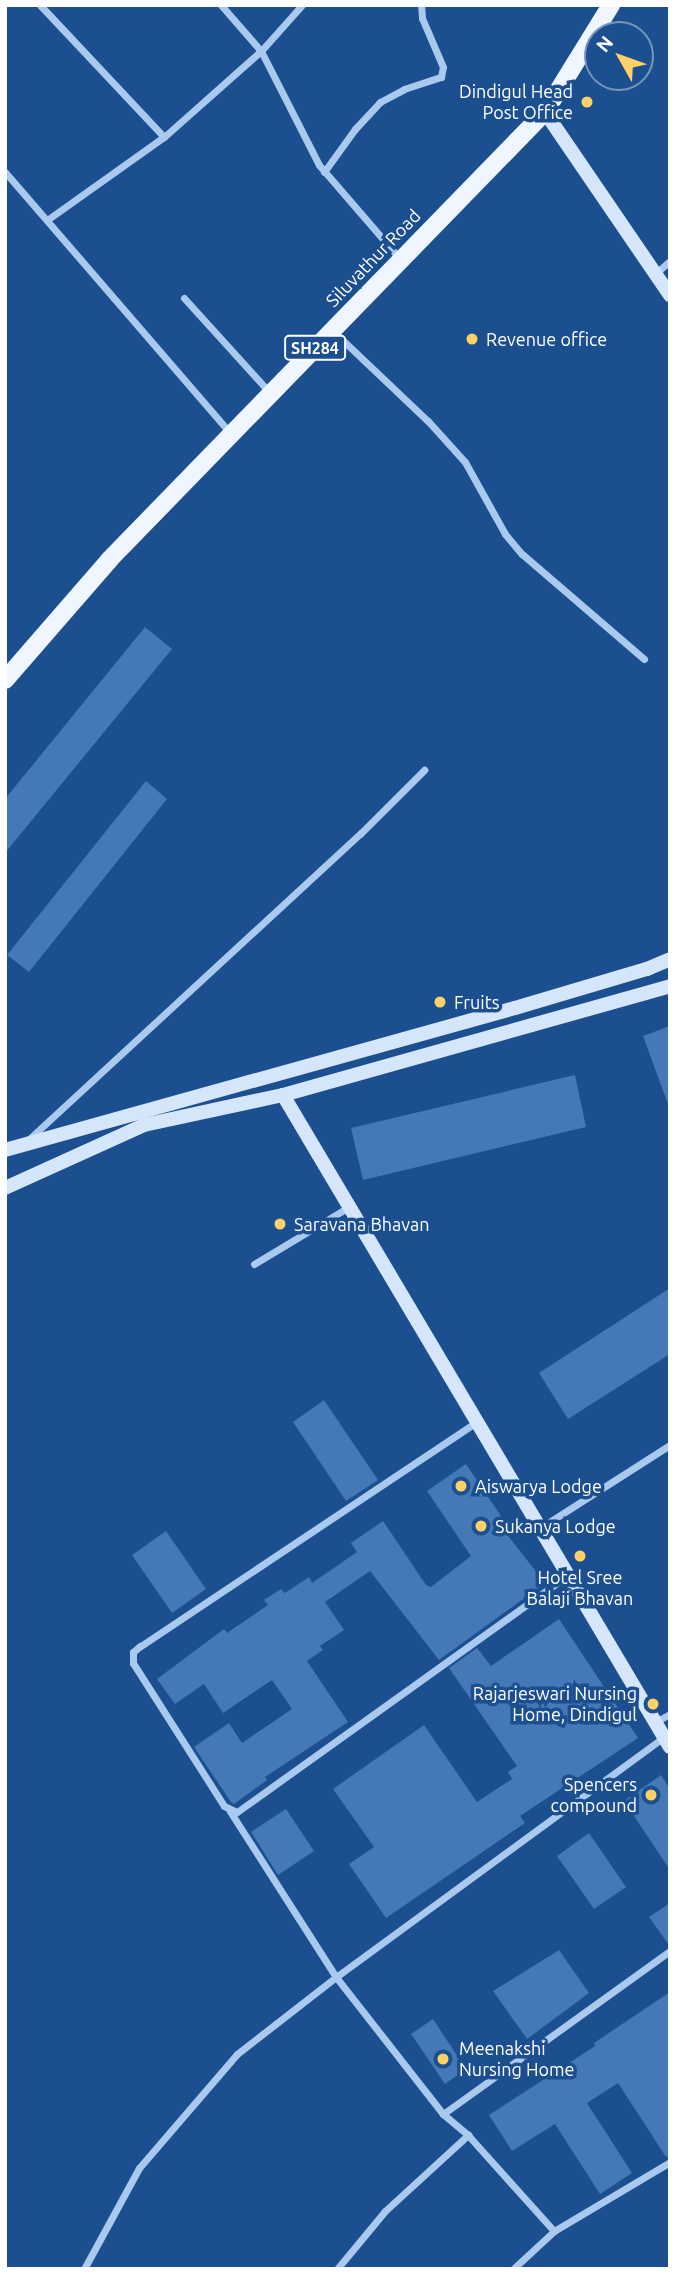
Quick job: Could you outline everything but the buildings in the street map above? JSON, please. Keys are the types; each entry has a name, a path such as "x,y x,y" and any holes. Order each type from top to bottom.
{"main road":[{"name":"Siluvathur Road","path":"5,680 110,559 545,112 611,5"},
{"path":"545,112 670,295"},
{"path":"5,1150 564,993 670,959"},
{"path":"5,1188 144,1125 283,1095 670,986"},
{"path":"564,993 564,1018"},
{"path":"283,1095 475,1423 667,1742"}],"street":[{"path":"40,5 164,137"},
{"path":"220,5 261,51 324,172 401,260"},
{"path":"47,220 164,137 261,51 302,5"},
{"path":"324,172 355,128 380,102 404,89 441,77 443,67 422,18 421,5"},
{"path":"5,172 231,434"},
{"path":"655,274 670,261"},
{"path":"184,298 271,394"},
{"path":"332,330 428,421 465,462 505,534 522,554 644,659"},
{"path":"22,1145 360,834 424,770"},
{"path":"254,1264 349,1207"},
{"path":"475,1423 133,1651 133,1663 336,1977 443,2114 468,2135 554,2231"},
{"path":"539,1528 670,1445"},
{"path":"230,1810 244,1809 567,1576"},
{"path":"655,1722 670,1714"},
{"path":"84,2269 139,2168 228,2064 336,1977 667,1742"},
{"path":"443,2114 670,1951"},
{"path":"337,2269 385,2211 468,2135"},
{"path":"513,2269 554,2231 670,2162"}],"place":[{"name":"Dindigul Head Post Office","path":"587,102"},
{"name":"Revenue office","path":"472,339"},
{"name":"Fruits","path":"440,1002"},
{"name":"Saravana Bhavan","path":"280,1224"},
{"name":"Aiswarya Lodge","path":"461,1486"},
{"name":"Sukanya Lodge","path":"481,1526"},
{"name":"Hotel Sree Balaji Bhavan","path":"580,1556"},
{"name":"Rajarjeswari Nursing Home, Dindigul","path":"653,1704"},
{"name":"Spencers compound","path":"651,1795"},
{"name":"Meenakshi Nursing Home","path":"443,2059"}]}
